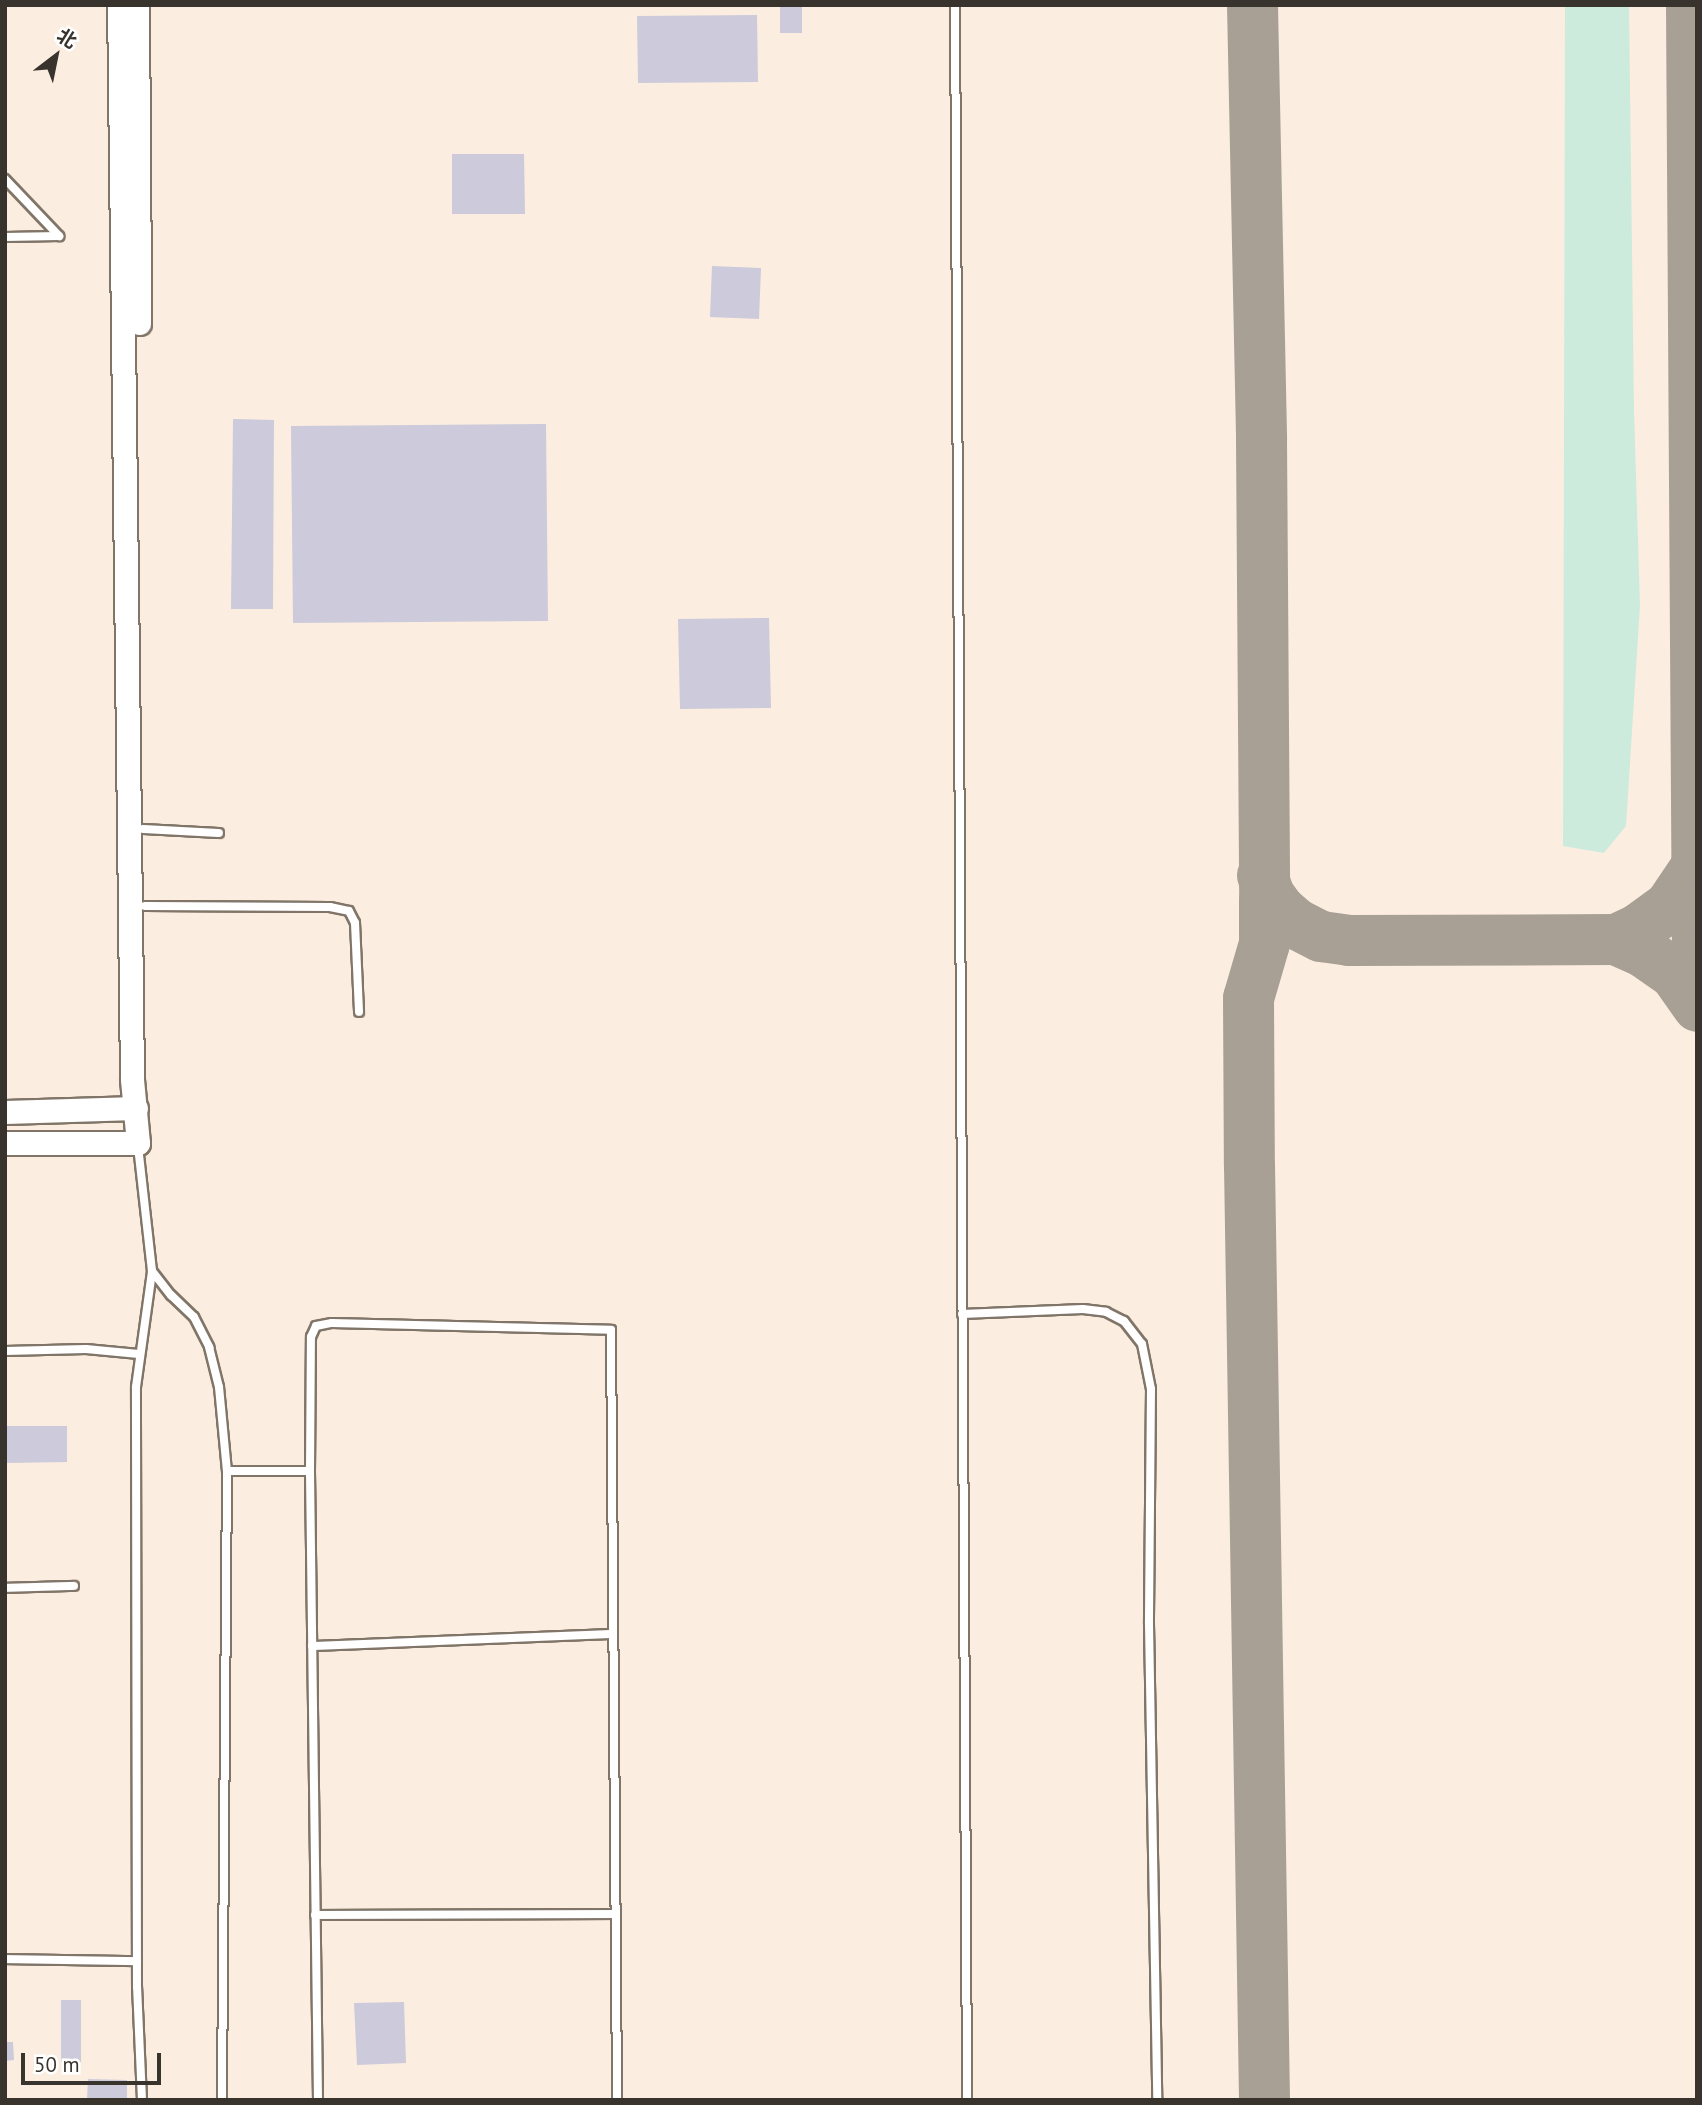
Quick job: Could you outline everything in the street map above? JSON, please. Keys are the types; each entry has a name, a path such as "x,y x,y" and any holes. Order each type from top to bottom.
{"main road":[{"path":"5,1143 138,1143 132,1079 119,5"},
{"path":"136,1108 148,1079 143,829 137,5"},
{"path":"5,1112 136,1108"}],"lane":[{"path":"955,5 967,2100"},
{"path":"5,179 59,236 5,237"},
{"path":"143,829 219,833"},
{"path":"145,906 330,907 349,911 355,923 359,1012"},
{"path":"138,1143 152,1271 136,1387 137,1961 142,2100"},
{"path":"152,1271 171,1295 194,1317 209,1348 219,1387 227,1471 222,2100"},
{"path":"962,1314 1083,1309 1106,1312 1124,1321 1142,1344 1151,1389 1149,1624 1157,2100"},
{"path":"318,2100 310,1471 311,1337 316,1326 322,1323 611,1330 617,2100"},
{"path":"5,1351 86,1349 139,1354"},
{"path":"227,1471 310,1471"},
{"path":"5,1588 74,1586"},
{"path":"312,1646 613,1634"},
{"path":"315,1915 616,1914"},
{"path":"5,1959 137,1961"}],"green space":[{"path":"1565,5 1629,5 1634,410 1640,606 1626,826 1604,853 1563,846"}],"building":[{"path":"780,5 802,5 802,33 780,33"},
{"path":"757,15 758,82 638,83 637,16"},
{"path":"452,154 524,154 525,214 452,214"},
{"path":"712,266 761,268 759,319 710,317"},
{"path":"233,419 274,420 273,609 231,609"},
{"path":"546,424 548,621 293,623 291,426"},
{"path":"769,618 771,708 680,709 678,619"},
{"path":"5,1426 67,1426 67,1462 5,1463"},
{"path":"61,2000 81,2000 81,2062 61,2062"},
{"path":"404,2002 406,2063 357,2065 354,2003"},
{"path":"5,2042 13,2042 14,2060 5,2061"},
{"path":"88,2079 127,2080 127,2100 87,2100"}],"taxiway":[{"path":"1252,5 1261,439 1264,943 1248,998 1264,2100"},
{"path":"1691,5 1697,970"},
{"path":"1696,866 1669,906 1639,928 1615,939 1644,952 1675,974 1697,1006"},
{"path":"1262,875 1269,895 1279,909 1295,923 1321,936 1348,940 1615,939"}]}
